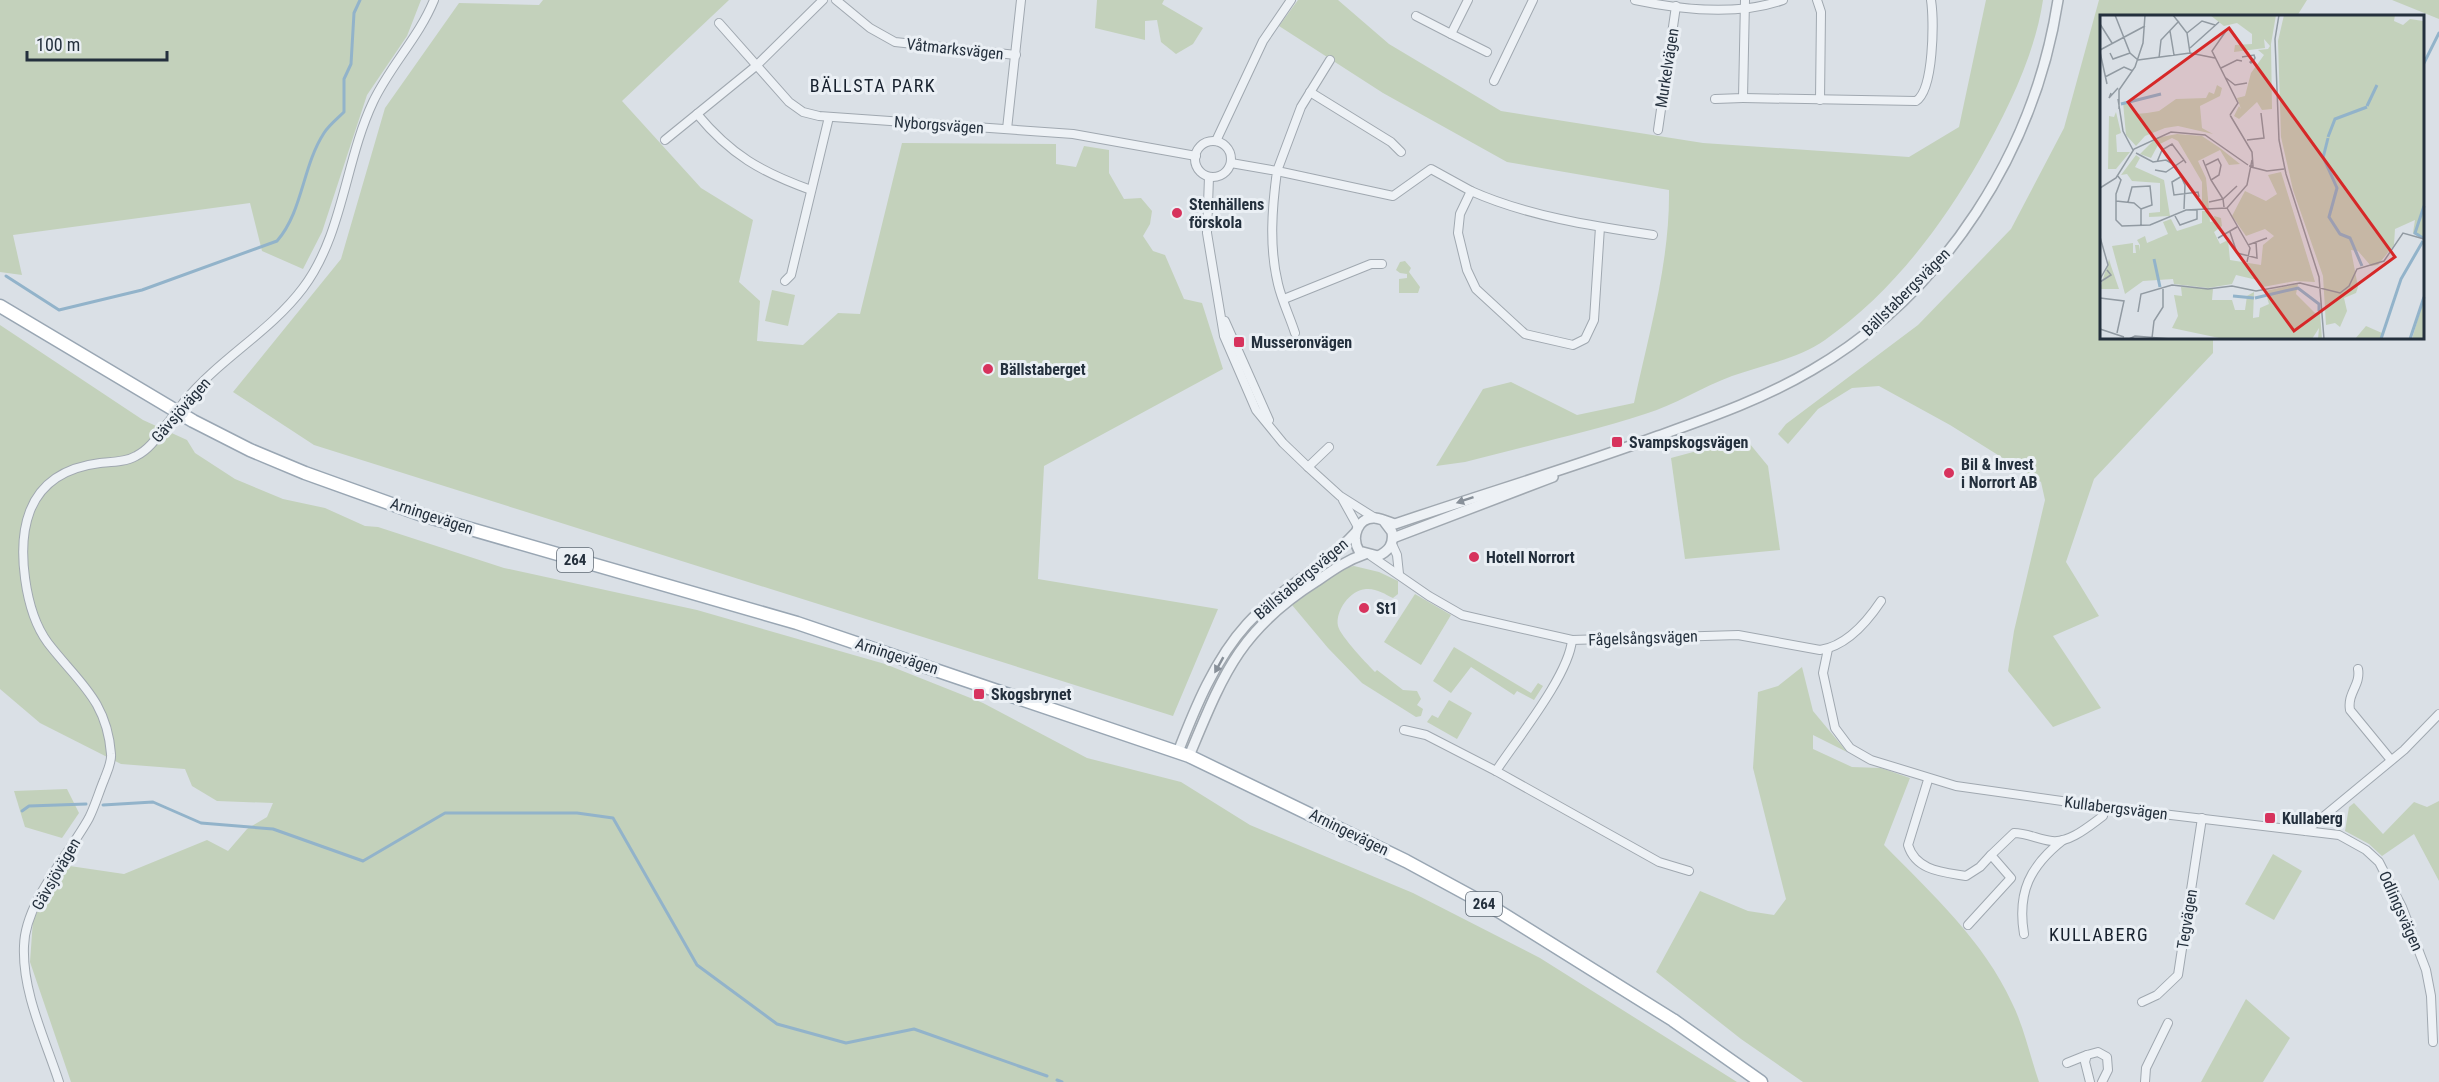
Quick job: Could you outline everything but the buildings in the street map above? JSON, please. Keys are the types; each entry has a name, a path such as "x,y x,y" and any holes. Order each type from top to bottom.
{"main road":[{"name":"Arningevägen","path":"0,306 193,421 250,450 305,473 422,515 797,623 1184,754 1406,861 1500,912 1673,1020 1761,1082"}],"street":[{"name":"Gävsjövägen","path":"59,1082 27,983 24,946 29,920 90,816 112,758 107,727 89,690 46,641 32,610 23,566 24,538 29,513 36,498 61,473 84,465 135,457 152,445 184,402 303,288 320,260 332,230 352,159 374,101 427,16 434,0"},
{"path":"665,140 756,66 823,0"},
{"name":"Våtmarksvägen","path":"836,0 870,28 896,42 1016,55"},
{"name":"Våtmarksvägen","path":"1007,129 1021,0"},
{"path":"1216,141 1228,149 1231,163 1222,175 1209,177 1198,168 1196,156 1203,145 1216,141 1263,41 1291,0"},
{"path":"1450,34 1468,0"},
{"path":"1494,81 1533,0"},
{"name":"Murkelvägen","path":"1635,0 1676,6 1744,9 1783,0"},
{"path":"1743,99 1745,0"},
{"path":"1817,0 1821,12 1820,100"},
{"path":"1714,99 1908,101 1920,99 1933,46 1931,0"},
{"name":"Bällstabergsvägen","path":"1379,519 1395,524 1581,464 1740,406 1813,370 1859,339 1916,286 1955,244 1981,207 2014,149 2051,44 2058,0"},
{"name":"Murkelvägen","path":"1658,130 1676,6"},
{"path":"1416,16 1487,51"},
{"name":"Nyborgsvägen","path":"719,23 789,102 803,112 829,117 1096,136 1196,156"},
{"path":"1295,333 1278,285 1272,235 1272,207 1277,171 1301,107 1330,60"},
{"path":"1310,92 1391,142 1401,152"},
{"path":"697,114 723,144 756,168 811,190"},
{"path":"785,281 792,275 829,117"},
{"path":"1231,163 1393,195 1431,169 1501,204 1600,227 1653,235"},
{"path":"1209,177 1207,233 1224,336 1256,410 1283,443 1340,496 1389,525 1399,573"},
{"path":"1471,191 1460,214 1458,233 1467,270 1476,289 1525,334 1573,345 1585,339 1593,320 1600,227"},
{"path":"1284,299 1371,264 1382,264"},
{"path":"1308,467 1329,447"},
{"name":"Bällstabergsvägen","path":"1392,541 1415,527 1530,488 1581,464"},
{"path":"1340,496 1357,530 1356,545 1368,555 1384,554 1392,541"},
{"path":"1357,530 1368,519 1379,519"},
{"name":"Bällstabergsvägen","path":"1184,754 1234,657 1271,608 1338,552 1357,530"},
{"name":"Bällstabergsvägen","path":"1300,586 1351,559 1368,555"},
{"name":"Fågelsångsvägen","path":"1368,555 1462,615 1572,640 1738,635 1820,650 1828,649"},
{"path":"1828,649 1864,627 1881,602"},
{"path":"1496,771 1558,676 1571,653 1572,640"},
{"name":"Kullabergsvägen","path":"1828,649 1823,673 1835,728 1850,748 1871,760 1928,780 1956,786 2104,807 2306,831"},
{"path":"2358,669 2359,679 2350,694 2350,710 2391,760"},
{"path":"2306,831 2391,760 2439,714"},
{"path":"1404,730 1426,735 1496,771 1659,862 1689,871"},
{"path":"1928,780 1908,845 1911,853 1927,869 1966,876 1980,867 2014,833 2030,834 2052,841 2067,838 2076,835 2103,816 2104,807"},
{"name":"Tegvägen","path":"2142,1002 2157,995 2178,975 2202,818"},
{"name":"Odlingsvägen","path":"2306,831 2339,835 2351,840 2366,850 2384,869 2402,907 2426,970 2431,996 2433,1042"},
{"path":"2024,934 2023,901 2028,882 2041,859 2067,838"},
{"path":"1968,925 2011,878 1991,855"},
{"path":"2145,1082 2146,1068 2168,1023"},
{"path":"2067,1063 2098,1052 2107,1057 2108,1070 2102,1082"},
{"path":"2087,1055 2085,1062 2090,1082"}],"green space":[{"path":"0,0 421,0 407,36 367,95 322,232 303,269 262,251 250,203 13,235 22,275 0,272"},
{"path":"543,0 729,0 622,101 701,188 753,220 739,282 760,301 757,341 803,345 838,313 860,314 902,143 1056,144 1056,164 1076,167 1084,146 1109,150 1109,173 1124,199 1141,198 1152,211 1150,224 1143,236 1153,251 1165,255 1184,299 1202,303 1223,369 1044,466 1038,579 1218,609 1173,716 314,445 233,392 341,259 385,108 459,3 539,5"},
{"path":"1097,0 1164,0 1162,4 1203,28 1193,44 1176,54 1161,42 1157,20 1145,21 1145,40 1095,28"},
{"path":"1298,0 1338,0 1389,44 1501,111 1703,143 1909,157 1959,127 1986,0 2043,0 2034,41 2019,82 1965,185 1931,235 1912,258 1892,281 1849,322 1814,347 1780,361 1732,376 1656,410 1623,421 1465,462 1436,466 1483,389 1511,382 1577,415 1634,403 1662,271 1669,190 1507,162 1383,93 1279,26"},
{"path":"2099,0 2307,0 2298,15 2100,15 2100,339 2213,339 2213,353 2094,479 2066,562 2099,616 2053,636 2101,708 2053,727 2008,671 2014,631 2045,500 2041,482 1950,425 1879,386 1852,388 1818,409 1788,444 1778,434 1786,424 1918,325 2011,229 2064,128"},
{"path":"2392,0 2439,0 2439,19"},
{"path":"1405,261 1411,268 1409,272 1420,287 1418,293 1399,293 1399,279 1407,278 1407,274 1396,270 1400,262"},
{"path":"772,290 795,295 788,326 765,321"},
{"path":"0,325 143,420 187,440 195,453 235,479 283,499 325,508 365,526 378,527 504,568 697,610 885,664 983,703 1087,758 1181,782 1250,825 1413,893 1540,958 1737,1082 71,1082 30,962 33,920 63,865 124,874 207,840 228,851 247,829 267,817 273,803 217,801 192,786 185,769 121,764 40,723 0,689"},
{"path":"1745,438 1768,466 1780,550 1685,559 1671,458"},
{"path":"1354,566 1379,572 1398,581 1398,594 1393,598 1370,589 1354,593 1341,608 1338,620 1340,631 1375,672 1377,670 1403,690 1417,691 1421,699 1417,705 1423,709 1421,716 1416,717 1362,683 1328,648 1292,605 1344,568"},
{"path":"1415,594 1451,615 1421,665 1384,642"},
{"path":"1454,647 1531,693 1538,683 1543,686 1534,700 1517,691 1514,695 1471,667 1451,693 1433,681"},
{"path":"1802,667 1813,711 1847,752 1813,735 1813,749 1852,767 1881,768 1910,778 1884,845 1938,900 1972,938 1987,959 2016,1012 2039,1082 1803,1082 1741,1039 1656,972 1700,891 1748,911 1774,915 1786,899 1753,768 1758,692 1778,686"},
{"path":"1449,700 1472,713 1457,739 1427,722 1432,715 1438,718"},
{"path":"67,789 79,813 62,838 25,827 14,791"},
{"path":"2439,801 2439,881 2414,834 2382,856 2369,844 2345,831 2349,807 2354,803 2383,834 2414,802 2427,807"},
{"path":"2273,854 2302,871 2274,920 2245,904"},
{"path":"2246,999 2290,1038 2263,1082 2201,1082"}],"waterway":[{"path":"6,276 59,310 142,290 277,241 292,216 317,146 326,130 344,112 344,79 351,64 354,13 360,0"},
{"path":"2424,63 2439,33"},
{"path":"103,805 153,802 201,823 273,829 363,861 445,813 577,813 613,818 697,965 777,1024 846,1043 914,1029 1047,1076"},
{"path":"22,811 29,806 86,804"},
{"path":"1057,1080 1062,1082"}],"place":[{"name":"Stenhällens förskola","path":"1177,213"},
{"name":"Musseronvägen","path":"1239,342"},
{"name":"Bällstaberget","path":"988,369"},
{"name":"Svampskogsvägen","path":"1617,442"},
{"name":"Bil & Invest i Norrort AB","path":"1949,473"},
{"name":"Hotell Norrort","path":"1474,557"},
{"name":"St1","path":"1364,608"},
{"name":"Skogsbrynet","path":"979,694"},
{"name":"Kullaberg","path":"2270,818"}],"district":[{"name":"BÄLLSTA PARK","path":"873,85"},
{"name":"KULLABERG","path":"2099,934"}]}
